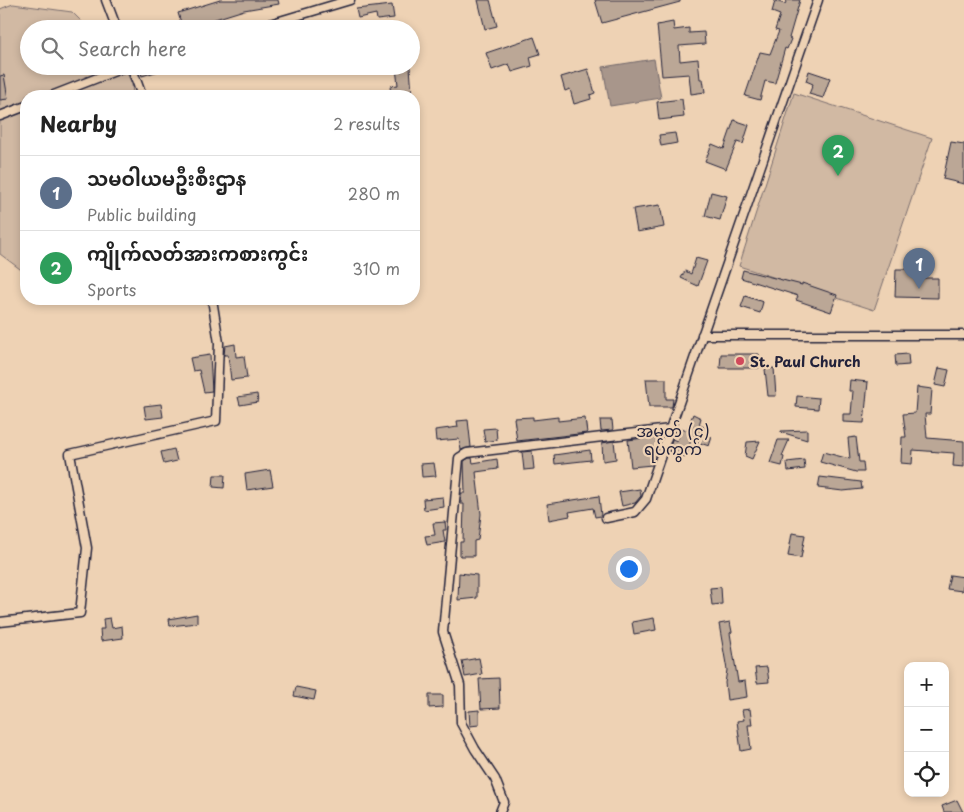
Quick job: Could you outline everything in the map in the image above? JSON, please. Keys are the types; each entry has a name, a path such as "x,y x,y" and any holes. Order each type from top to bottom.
{"street":[{"path":"106,0 114,20"},
{"path":"283,20 350,0"},
{"path":"606,518 635,512 646,499 818,0"},
{"path":"67,90 106,75"},
{"path":"134,75 140,90"},
{"path":"0,116 20,108"},
{"path":"0,622 80,613 87,548 70,454 216,421 219,343 213,305"},
{"path":"702,335 964,335"},
{"path":"500,812 504,802 496,779 475,750 461,723 460,685 443,632 459,458 467,453 670,429"}],"shaded area":[{"path":"13,4 72,12 80,20 20,20 20,75 128,75 132,90 20,90 20,269 0,254 0,9"},
{"path":"654,59 661,98 610,106 603,67"},
{"path":"794,93 932,138 874,310 739,266"}],"building":[{"path":"220,0 278,0 279,4 244,10 212,20 180,20 178,13"},
{"path":"478,0 490,0 497,26 485,29"},
{"path":"595,0 680,0 680,2 602,23"},
{"path":"787,0 800,0 789,38 791,39 787,49 785,48 775,83 765,81 760,100 745,96 760,52 770,54 779,31 775,30 780,15 772,12 775,1 785,4"},
{"path":"392,5 394,18 377,20 376,14 358,18 356,9"},
{"path":"673,22 674,30 689,28 689,33 704,32 705,44 679,46 680,61 698,59 700,79 703,79 705,92 691,94 689,74 662,76 657,25"},
{"path":"534,37 540,54 530,57 532,66 512,72 509,64 492,70 486,53"},
{"path":"588,69 595,93 590,95 591,99 574,104 570,89 565,91 561,77"},
{"path":"809,71 830,78 823,98 809,94 813,84 806,81"},
{"path":"4,75 8,99 0,100 0,76"},
{"path":"397,75 411,75 412,90 390,90 390,86 398,85"},
{"path":"682,99 684,117 659,120 657,102"},
{"path":"734,120 749,125 743,144 737,142 726,169 705,161 712,144 724,149"},
{"path":"675,133 677,143 661,146 659,135"},
{"path":"951,142 964,144 964,184 943,179"},
{"path":"711,192 727,196 720,220 705,216"},
{"path":"660,205 664,227 637,232 633,209"},
{"path":"696,258 707,261 698,286 681,278 685,271 691,274"},
{"path":"896,269 915,269 915,278 938,278 938,298 895,297"},
{"path":"743,270 802,285 802,283 837,295 831,312 796,300 798,296 741,278"},
{"path":"745,296 763,302 760,313 741,307"},
{"path":"235,344 236,357 244,356 247,378 231,380 228,355 224,355 225,346"},
{"name":"St. Paul Church","path":"721,354 759,354 759,368 720,368"},
{"path":"908,354 909,365 896,366 895,355"},
{"path":"210,355 212,391 204,392 199,370 193,371 190,358"},
{"path":"774,368 776,396 768,396 765,369"},
{"path":"939,368 949,370 945,387 935,385"},
{"path":"646,379 666,379 666,399 673,399 672,407 649,407"},
{"path":"850,380 868,382 864,423 843,422 843,414 851,414 853,391 849,391"},
{"path":"917,387 932,389 930,414 925,414 927,438 964,441 964,467 953,466 954,453 913,450 912,464 901,463 902,437 906,437 903,414 915,413"},
{"path":"257,394 258,402 240,405 238,397"},
{"path":"797,396 819,398 818,409 796,407"},
{"path":"161,404 163,417 146,419 144,406"},
{"path":"693,414 701,418 699,425 704,427 701,434 712,437 709,446 691,440 686,457 669,452 672,439 677,441 681,428 687,430"},
{"path":"533,417 533,420 558,417 558,421 585,418 587,433 517,441 514,418"},
{"path":"468,420 471,447 461,450 459,439 436,441 435,430 458,427 457,421"},
{"path":"600,420 612,420 613,430 601,431"},
{"path":"496,428 497,440 485,442 483,429"},
{"path":"807,430 807,440 781,432 781,431"},
{"path":"660,436 657,448 653,447 654,458 652,465 631,467 628,440"},
{"path":"856,437 859,462 863,462 864,472 856,472 820,462 823,452 850,459 848,438"},
{"path":"778,440 789,440 782,456 784,457 782,466 770,463"},
{"path":"614,441 616,459 603,461 602,443"},
{"path":"760,441 752,459 745,456 747,442"},
{"path":"174,449 177,461 164,464 161,452"},
{"path":"590,450 591,460 555,464 554,455"},
{"path":"532,451 534,469 524,470 522,452"},
{"path":"472,458 473,463 497,459 498,469 476,472 481,514 478,540 474,541 474,556 460,556 460,542 463,542 464,504 461,504 461,493 465,493 464,461"},
{"path":"804,460 805,469 788,471 787,462"},
{"path":"434,463 436,476 422,477 421,464"},
{"path":"270,470 273,486 247,490 245,474"},
{"path":"214,475 225,475 224,488 213,487"},
{"path":"820,477 861,482 862,489 843,491 818,488"},
{"path":"640,489 641,496 635,503 622,506 619,492"},
{"path":"599,496 601,516 595,517 593,508 569,512 570,516 549,520 547,504"},
{"path":"443,497 444,507 424,510 423,499"},
{"path":"445,522 446,530 443,530 445,542 427,545 425,536 435,535 433,523"},
{"path":"792,533 805,535 801,558 788,556"},
{"path":"459,573 477,575 477,598 458,600"},
{"path":"950,575 964,577 962,591 947,589"},
{"path":"721,587 722,604 712,605 710,588"},
{"path":"197,614 197,623 170,626 169,619"},
{"path":"110,618 112,628 122,626 123,638 101,641 100,629 104,629 103,619"},
{"path":"654,618 656,630 634,634 632,622"},
{"path":"730,622 738,682 745,681 747,697 727,700 725,683 727,670 719,624"},
{"path":"479,658 482,674 465,677 462,661"},
{"path":"767,667 769,682 757,683 755,668"},
{"path":"499,678 500,708 481,709 479,679"},
{"path":"296,687 316,691 314,700 294,696"},
{"path":"429,695 443,695 443,707 429,708"},
{"path":"750,709 752,725 748,725 751,749 741,751 737,721 744,720 742,710"},
{"path":"479,710 479,725 470,726 469,711"},
{"path":"957,800 963,812 944,812 942,806"}],"place":[{"name":"ကျိုက်လတ်အားကစားကွင်း","path":"838,176"},
{"name":"သမဝါယမဦးစီးဌာန","path":"919,289"},
{"name":"St. Paul Church","path":"740,361"}],"district":[{"name":"အမှတ် (၄) ရပ်ကွက်","path":"673,439"}]}
